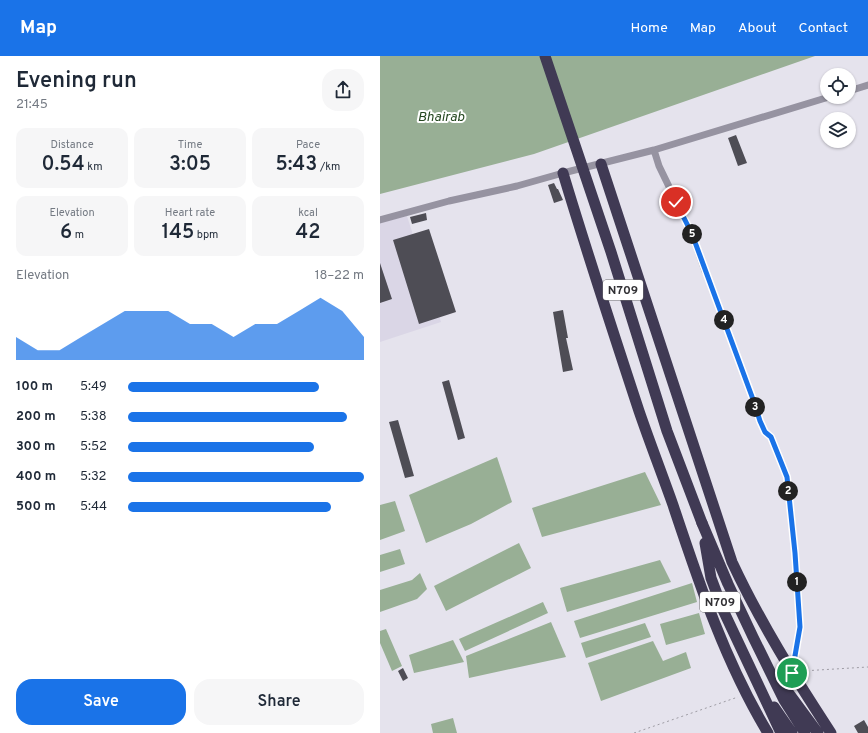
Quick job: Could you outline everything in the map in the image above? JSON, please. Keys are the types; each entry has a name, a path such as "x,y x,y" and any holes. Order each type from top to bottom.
{"highway":[{"name":"N709","path":"545,56 611,252 667,431 702,523 728,584 770,668 784,700 805,733"},
{"path":"601,164 732,562 747,593 831,733"},
{"path":"563,173 640,413 673,505 692,565 717,631 746,694 768,733"},
{"name":"N709","path":"702,523 711,578 723,610 781,733"},
{"name":"N709","path":"770,668 781,702 800,733"},
{"name":"N709","path":"770,668 811,733"},
{"name":"N709","path":"770,668 792,695 818,733"},
{"name":"N709","path":"754,676 776,733"},
{"name":"N709","path":"754,676 786,733"},
{"name":"N709","path":"754,676 792,733"}],"street":[{"path":"856,89 868,85"},
{"path":"380,220 449,201 550,178 563,173 654,150 820,100"},
{"path":"654,150 659,166 692,234 705,271"}],"path":[{"path":"705,271 756,410 765,432 771,437 787,477 795,553 800,627 795,672 868,667"},
{"path":"634,733 746,694"}],"shaded area":[{"path":"407,216 441,322 380,342 380,223"}],"water":[{"name":"Bhairab","path":"380,56 815,56 534,154 380,194"},
{"path":"497,457 512,502 471,524 426,543 409,495"},
{"path":"645,472 661,505 542,537 532,508"},
{"path":"395,501 405,531 380,540 380,505"},
{"path":"519,543 531,568 446,611 434,586"},
{"path":"400,549 405,564 380,572 380,555"},
{"path":"660,560 671,582 567,612 560,588"},
{"path":"420,573 427,589 417,599 380,612 380,590 412,580"},
{"path":"692,583 697,602 580,638 574,621"},
{"path":"543,602 548,613 465,651 459,639"},
{"path":"699,613 705,634 666,645 660,624"},
{"path":"551,622 566,657 469,678 466,656"},
{"path":"645,623 651,637 586,658 581,643"},
{"path":"386,629 402,666 392,671 380,643 380,631"},
{"path":"453,640 464,662 414,673 409,655"},
{"path":"653,641 663,661 686,652 691,668 601,701 588,663"},
{"path":"453,718 457,733 433,733 431,724"}],"building":[{"path":"736,135 747,163 738,166 728,138"},
{"path":"554,183 563,200 554,203 548,185"},
{"path":"426,213 427,220 412,224 410,217"},
{"path":"429,229 456,312 419,324 393,240"},
{"path":"380,263 392,299 380,303"},
{"path":"563,310 568,338 566,338 573,370 563,372 553,312"},
{"path":"449,380 465,438 458,440 442,382"},
{"path":"398,420 414,476 405,478 389,422"},
{"path":"403,668 408,678 403,681 398,671"},
{"path":"864,720 868,727 868,733 858,733 854,726"}],"route":[{"path":"676,202 692,234 756,410 765,432 771,437 787,477 795,553 800,627 792,673"}]}
